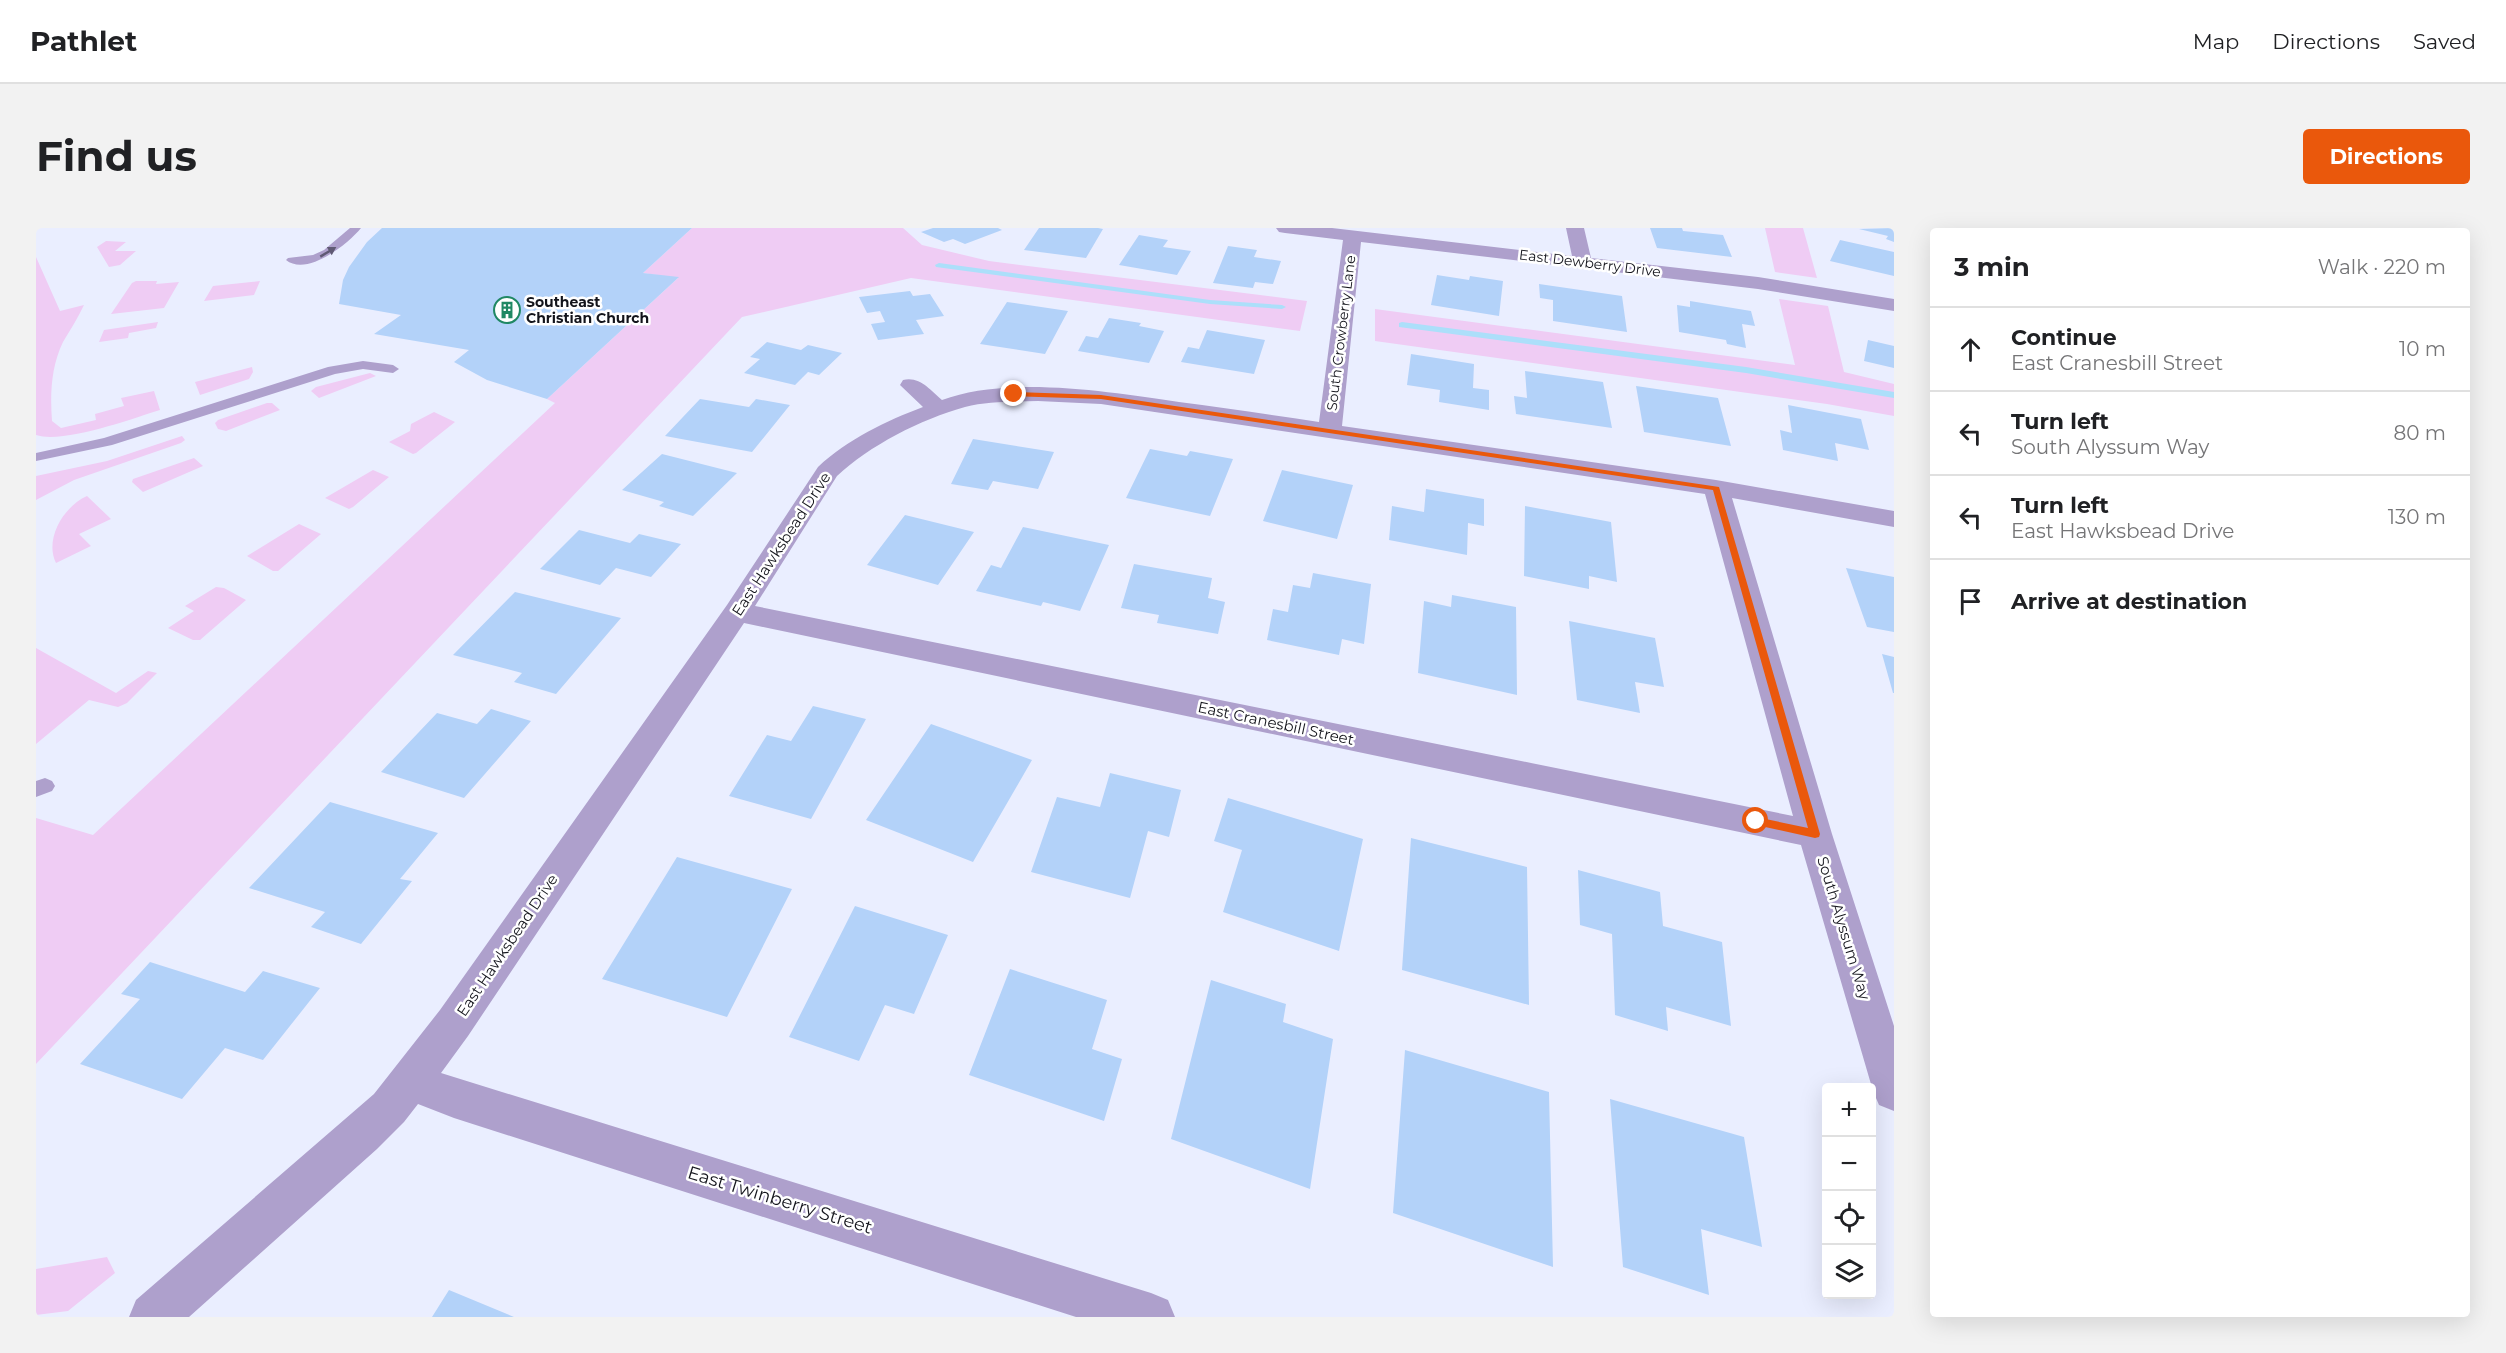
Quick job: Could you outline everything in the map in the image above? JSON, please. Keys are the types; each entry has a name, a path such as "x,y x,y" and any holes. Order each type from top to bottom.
{"street":[{"name":"East Dewberry Drive","path":"1285,228 1766,284 1894,305"},
{"path":"1575,228 1583,262"},
{"name":"South Crowberry Lane","path":"1330,430 1353,236"},
{"path":"911,385 938,408"},
{"name":"East Hawksbead Drive","path":"153,1317 362,1134 389,1107 454,1023 737,612 834,465 853,449 905,421 938,408 986,397 1038,394 1101,397 1716,489 1894,519"},
{"name":"South Alyssum Way","path":"1716,489 1815,834 1894,1091"},
{"name":"East Cranesbill Street","path":"737,612 1815,834"},
{"name":"East Twinberry Street","path":"410,1081 454,1098 1151,1317"}],"lane":[{"path":"292,260 327,255 356,228"},
{"path":"36,457 107,442 333,370 363,364 393,369"}],"shaded area":[{"path":"692,228 903,228 922,245 989,261 1307,301 1300,331 911,278 742,317 36,1064 36,818 93,835 555,403 547,399 678,278 643,273"},
{"path":"1765,228 1803,228 1817,278 1775,272"},
{"path":"106,241 126,242 115,251 136,251 120,265 109,267 97,247"},
{"path":"36,257 60,311 84,305 63,342 56,361 51,391 52,421 61,428 96,420 95,414 124,406 121,398 154,391 160,410 79,433 48,437 36,435"},
{"path":"157,281 156,284 179,282 164,308 111,314 132,283"},
{"path":"260,281 254,295 204,301 213,286"},
{"path":"1779,299 1828,306 1844,372 1894,384 1894,416 1827,404 1375,341 1375,309 1795,365"},
{"path":"158,322 156,328 129,333 128,338 99,342 104,330"},
{"path":"252,367 253,372 249,379 200,395 195,382"},
{"path":"370,373 376,376 319,398 311,391 316,387"},
{"path":"272,403 280,410 226,431 218,429 215,423 218,420"},
{"path":"434,412 455,422 416,453 413,454 389,442 410,431 411,424"},
{"path":"182,436 185,440 181,443 74,480 36,500 36,476 107,461"},
{"path":"194,458 203,466 143,492 132,482 133,479"},
{"path":"373,470 389,477 353,507 349,509 325,498"},
{"path":"87,496 111,519 79,534 91,546 56,563 53,544 58,524 71,507"},
{"path":"299,524 321,534 278,571 273,571 247,556"},
{"path":"216,587 224,588 246,600 200,640 193,640 168,628 194,611 185,606"},
{"path":"36,648 116,693 148,671 157,673 127,703 118,707 89,700 36,744"},
{"path":"107,1257 115,1273 68,1311 36,1315 36,1269"}],"building":[{"name":"Southeast Christian Church","path":"382,228 692,228 643,273 679,277 547,399 487,380 454,362 469,350 374,334 401,315 339,304 343,280 349,267 367,242"},
{"path":"933,228 998,228 1002,230 965,244 953,239 944,242 921,232"},
{"path":"1039,228 1103,229 1086,258 1024,250"},
{"path":"1650,228 1682,228 1683,231 1723,235 1732,257 1657,248"},
{"path":"1894,228 1894,242 1886,239 1888,236 1859,229"},
{"path":"1139,235 1168,240 1163,247 1191,251 1177,275 1119,265"},
{"path":"1840,240 1894,252 1894,276 1830,261"},
{"path":"1228,246 1257,250 1254,257 1281,261 1273,284 1255,282 1253,288 1213,283"},
{"path":"1437,275 1469,280 1470,276 1503,281 1499,316 1431,305"},
{"path":"1539,284 1622,296 1627,332 1553,321 1553,300 1540,298"},
{"path":"910,291 913,296 930,294 944,316 916,320 924,334 878,340 871,324 885,322 880,311 867,313 859,297"},
{"path":"1690,301 1751,311 1755,326 1742,324 1746,348 1727,344 1726,340 1679,332 1677,305 1690,307"},
{"path":"1007,302 1068,311 1045,354 980,344"},
{"path":"1109,318 1141,323 1139,326 1164,331 1149,363 1078,351 1086,336 1098,338"},
{"path":"1207,330 1265,340 1254,374 1181,362 1188,347 1199,349"},
{"path":"1868,340 1894,346 1894,368 1864,361"},
{"path":"767,342 801,350 808,345 842,353 819,375 808,372 795,385 744,373 760,359 750,357"},
{"path":"1411,354 1474,364 1473,388 1489,390 1489,410 1439,402 1440,390 1407,385"},
{"path":"1525,371 1603,382 1612,428 1516,414 1514,396 1527,398"},
{"path":"1636,386 1718,398 1731,446 1644,432"},
{"path":"700,399 749,407 756,399 790,405 752,452 665,436"},
{"path":"1788,405 1861,419 1869,450 1835,443 1838,461 1783,450 1780,430 1792,433"},
{"path":"973,439 1054,452 1038,489 993,481 988,490 951,484"},
{"path":"1150,449 1187,456 1190,451 1233,459 1210,516 1126,498"},
{"path":"662,454 737,473 693,516 659,506 664,502 622,490"},
{"path":"1282,470 1353,485 1337,539 1263,521"},
{"path":"1426,489 1484,499 1484,526 1468,523 1467,555 1389,540 1392,506 1424,512"},
{"path":"1525,506 1611,522 1617,582 1589,576 1589,589 1524,576"},
{"path":"905,515 974,532 938,585 867,565"},
{"path":"1023,527 1109,545 1080,611 1043,602 1041,606 976,591 991,565 1001,568"},
{"path":"579,530 630,543 639,534 681,544 651,577 616,568 600,585 540,569"},
{"path":"1134,564 1212,578 1208,598 1225,602 1218,634 1157,623 1159,615 1121,608"},
{"path":"1846,568 1894,577 1894,632 1867,627"},
{"path":"1313,573 1371,584 1364,644 1342,639 1339,655 1267,640 1273,609 1288,612 1293,585 1310,588"},
{"path":"515,592 621,618 556,694 514,682 522,673 453,655"},
{"path":"1452,595 1516,607 1517,695 1418,673 1424,601 1451,607"},
{"path":"1569,621 1655,638 1664,687 1635,682 1640,713 1577,700"},
{"path":"1882,654 1894,657 1894,693 1893,693"},
{"path":"813,706 866,719 811,819 729,796 767,735 791,741"},
{"path":"491,709 531,721 464,798 381,772 437,713 477,724"},
{"path":"931,724 1032,760 973,862 866,820"},
{"path":"1110,773 1181,790 1169,837 1148,831 1130,898 1031,872 1057,797 1100,807"},
{"path":"1228,798 1363,839 1339,951 1223,912 1242,850 1214,841"},
{"path":"330,802 438,833 400,879 412,881 361,944 311,927 325,912 249,888"},
{"path":"1411,838 1527,867 1529,1005 1402,970"},
{"path":"677,857 792,889 727,1017 602,979"},
{"path":"1578,870 1660,892 1663,926 1722,942 1731,1026 1666,1007 1668,1031 1615,1015 1612,934 1580,925"},
{"path":"855,906 948,935 914,1014 885,1005 859,1061 789,1037"},
{"path":"150,962 245,992 263,971 320,988 263,1060 225,1048 182,1099 80,1064 140,999 121,994"},
{"path":"1010,969 1107,1000 1092,1049 1122,1059 1104,1121 969,1075"},
{"path":"1211,980 1286,1004 1283,1022 1333,1039 1310,1189 1171,1139"},
{"path":"1405,1050 1549,1092 1553,1267 1393,1213"},
{"path":"1610,1099 1744,1137 1762,1247 1701,1229 1709,1295 1623,1267"},
{"path":"449,1290 514,1317 432,1317"}],"waterway":[{"path":"939,265 1210,302 1282,307"},
{"path":"1402,325 1746,370 1894,395"}],"place":[{"name":"Southeast Christian Church","path":"507,310"}],"route":[{"path":"1014,394 1101,397 1716,489 1815,834 1756,821"}]}
